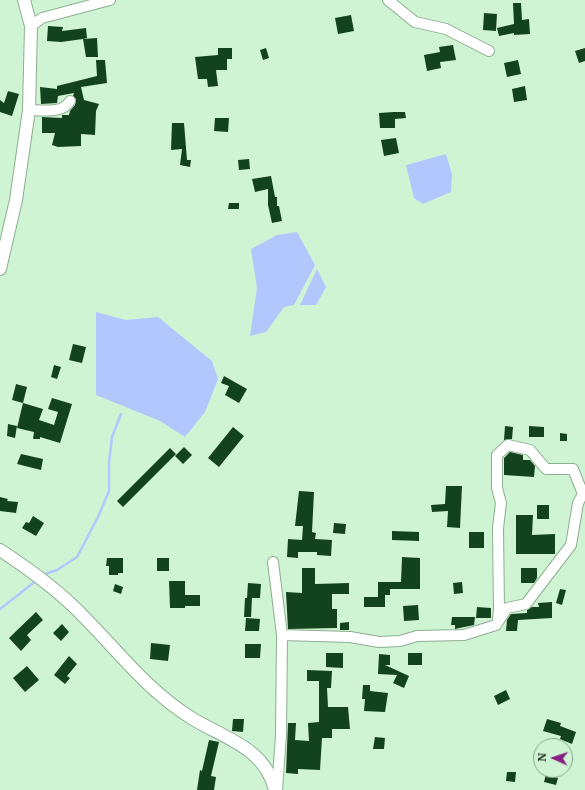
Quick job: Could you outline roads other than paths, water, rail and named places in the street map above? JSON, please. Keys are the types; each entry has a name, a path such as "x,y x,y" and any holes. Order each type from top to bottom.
{"street":[{"path":"0,269 16,200 29,110 31,26 24,0"},
{"path":"31,26 42,18 110,0"},
{"path":"388,0 415,22 446,29 489,51"},
{"path":"29,110 61,110 67,107 70,102"},
{"path":"282,635 350,636 379,642 400,641 417,636 464,635 496,625 507,608 526,604 571,545 578,503 584,492 573,469 546,469 530,450 508,445 497,455 497,488 501,503 498,528 499,610 496,625"},
{"path":"0,550 33,572 73,606 142,680 167,702 210,729 250,750 261,761 272,778 276,790"},
{"path":"272,562 282,635 281,735 276,790"}],"water":[{"path":"446,154 452,174 451,192 423,204 414,198 406,165"},
{"path":"297,232 315,265 294,305 284,307 266,332 250,336 257,288 251,249 277,235"},
{"path":"317,269 326,287 316,305 300,305"},
{"path":"96,312 126,320 158,317 212,361 218,379 205,412 185,437 160,421 96,395"}],"waterway":[{"path":"42,575 57,570 77,557 98,517 109,491 109,462 112,437 121,414"},
{"path":"0,609 37,580"}]}
